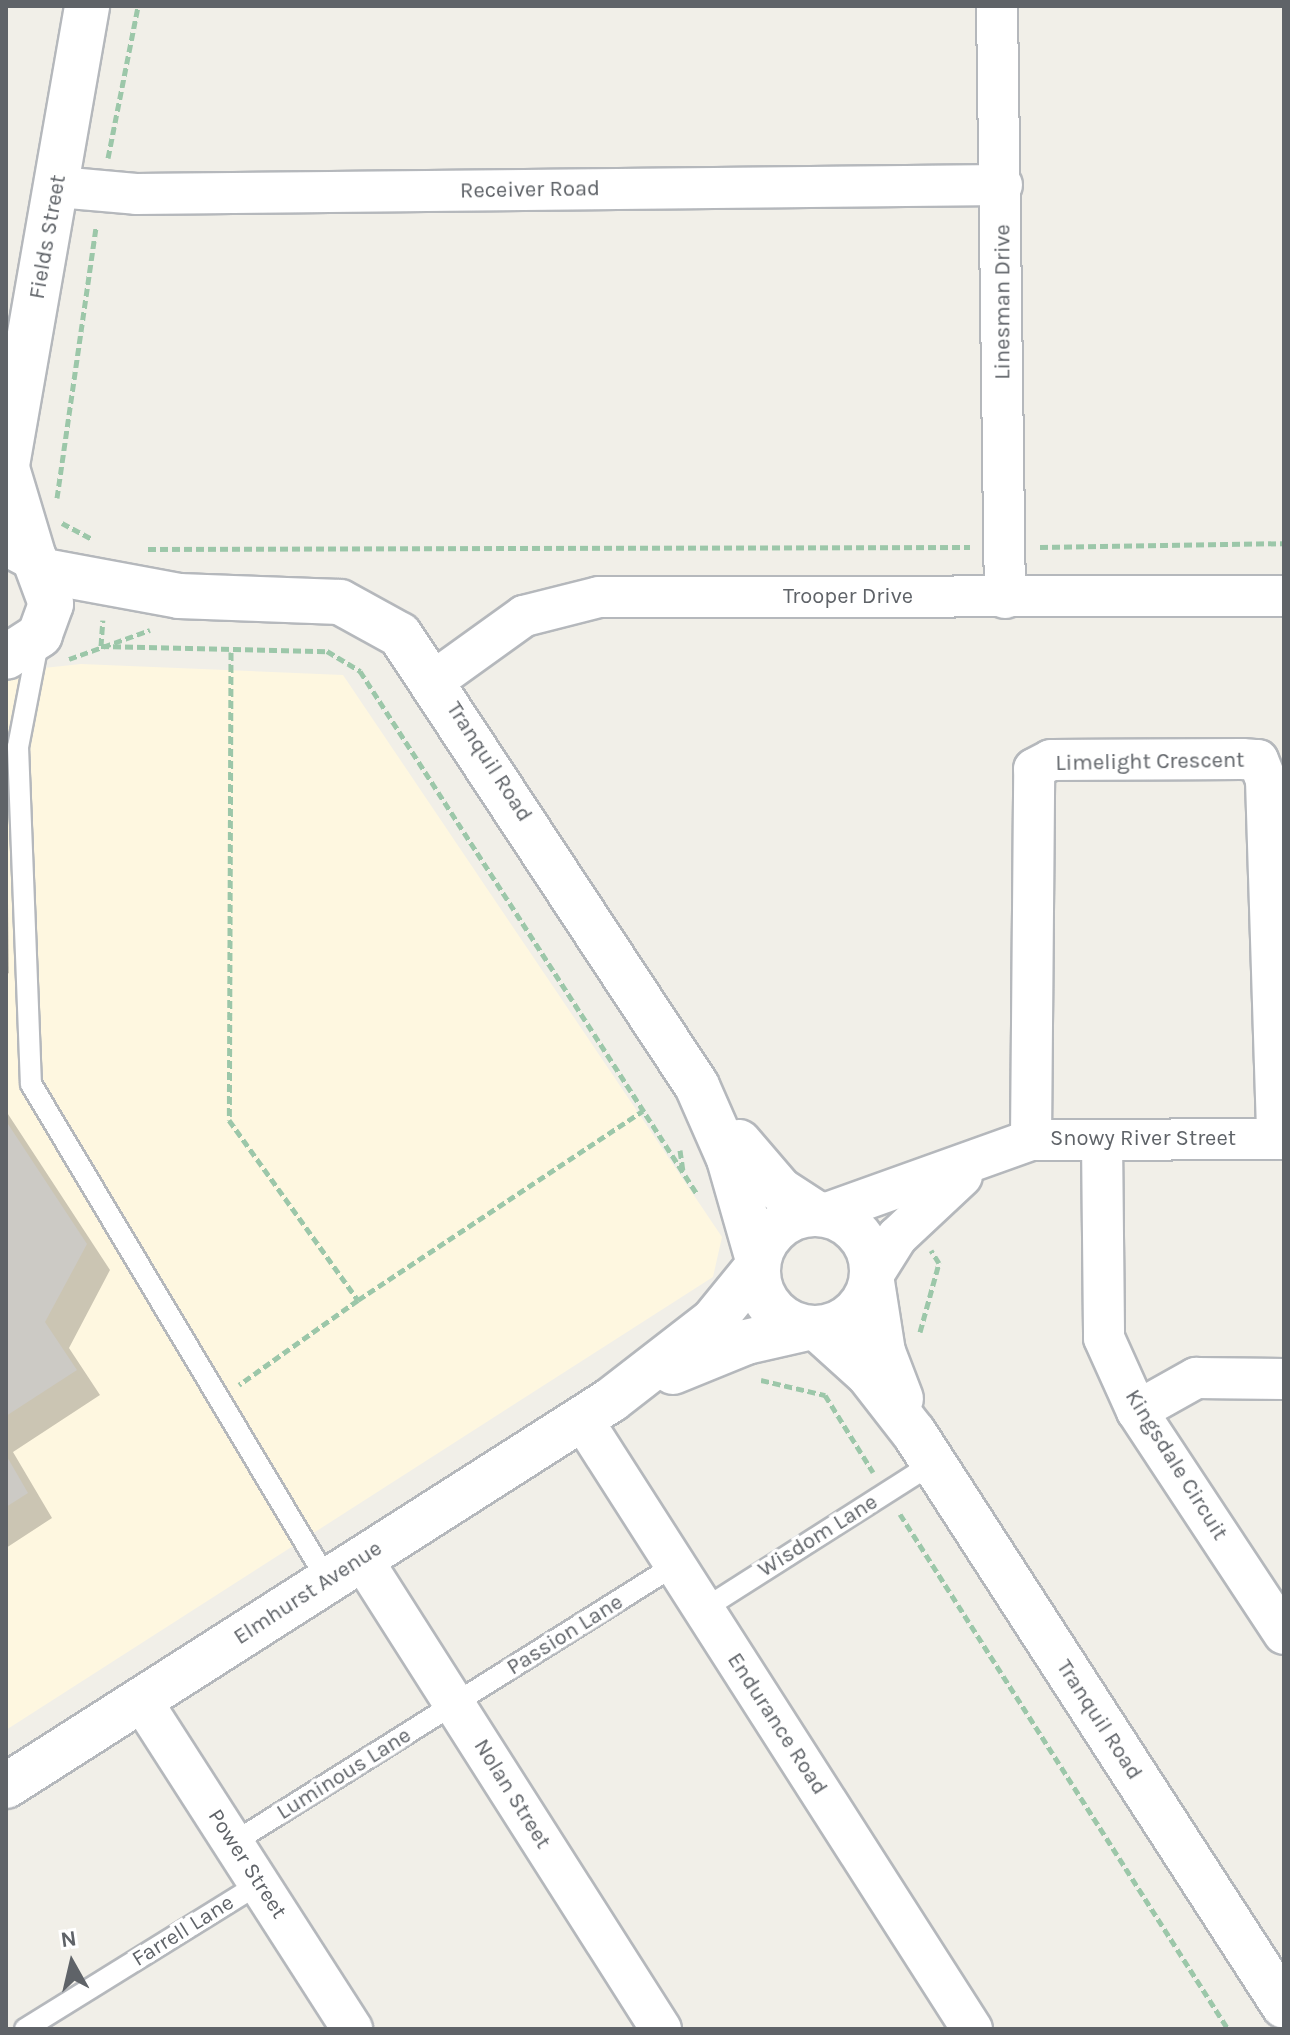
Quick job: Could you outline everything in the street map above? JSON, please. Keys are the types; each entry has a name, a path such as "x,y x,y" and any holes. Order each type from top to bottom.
{"street":[{"name":"Fields Street","path":"30,639 51,604 28,557 7,470 87,6"},
{"name":"Linesman Drive","path":"997,6 1002,185 1005,598"},
{"name":"Receiver Road","path":"58,187 101,192 1002,185"},
{"name":"Tranquil Road","path":"28,557 179,596 311,598 361,608 400,635 435,680 697,1086 780,1190 821,1214"},
{"name":"Tranquil Road","path":"30,639 179,596"},
{"name":"Trooper Drive","path":"435,680 524,616 599,597 1284,596"},
{"name":"Limelight Crescent","path":"1031,1140 1034,769 1051,760 1258,760 1266,780 1277,901 1280,1139"},
{"name":"Tranquil Road","path":"697,1086 729,1159 758,1264"},
{"name":"Snowy River Street","path":"821,1214 977,1162 1031,1140 1280,1139"},
{"name":"Kingsdale Circuit","path":"1102,1140 1104,1338 1137,1411 1284,1634"},
{"path":"812,1328 848,1319 897,1237 977,1162"},
{"path":"821,1214 861,1235 872,1279 883,1352 924,1448 868,1374 812,1328 776,1314 758,1264 779,1226 821,1214"},
{"name":"Elmhurst Avenue","path":"6,1786 596,1410 713,1321 758,1264"},
{"name":"Elmhurst Avenue","path":"596,1410 746,1342 812,1328"},
{"path":"1137,1411 1196,1378 1284,1379"},
{"name":"Endurance Road","path":"596,1410 675,1565 972,2029"},
{"name":"Tranquil Road","path":"924,1448 1284,2006"},
{"name":"Nolan Street","path":"345,1570 455,1705 661,2029"},
{"name":"Power Street","path":"141,1700 352,2029"}],"lane":[{"path":"30,639 18,747 31,1084 218,1400 345,1570"},
{"path":"6,721 18,747"},
{"name":"Wisdom Lane","path":"704,1609 886,1493 924,1448"},
{"name":"Passion Lane","path":"455,1705 675,1565"},
{"name":"Luminous Lane","path":"233,1843 455,1705"},
{"name":"Farrell Lane","path":"25,2029 259,1884"}],"path":[{"path":"57,503 101,192 138,6"},
{"path":"54,519 97,541"},
{"path":"143,549 1005,547 1284,543"},
{"path":"101,646 231,652 327,651 360,671 700,1198"},
{"path":"231,652 229,1120 358,1300"},
{"path":"218,1400 358,1300 643,1111"},
{"path":"751,1378 825,1395 838,1401"},
{"path":"825,1395 1228,2029"}],"shaded area":[{"path":"81,664 343,675 722,1237 713,1277 6,1730 6,672"}],"building":[{"path":"6,1121 87,1244 45,1322 77,1370 6,1416"},
{"path":"6,1455 28,1493 6,1507"}]}
